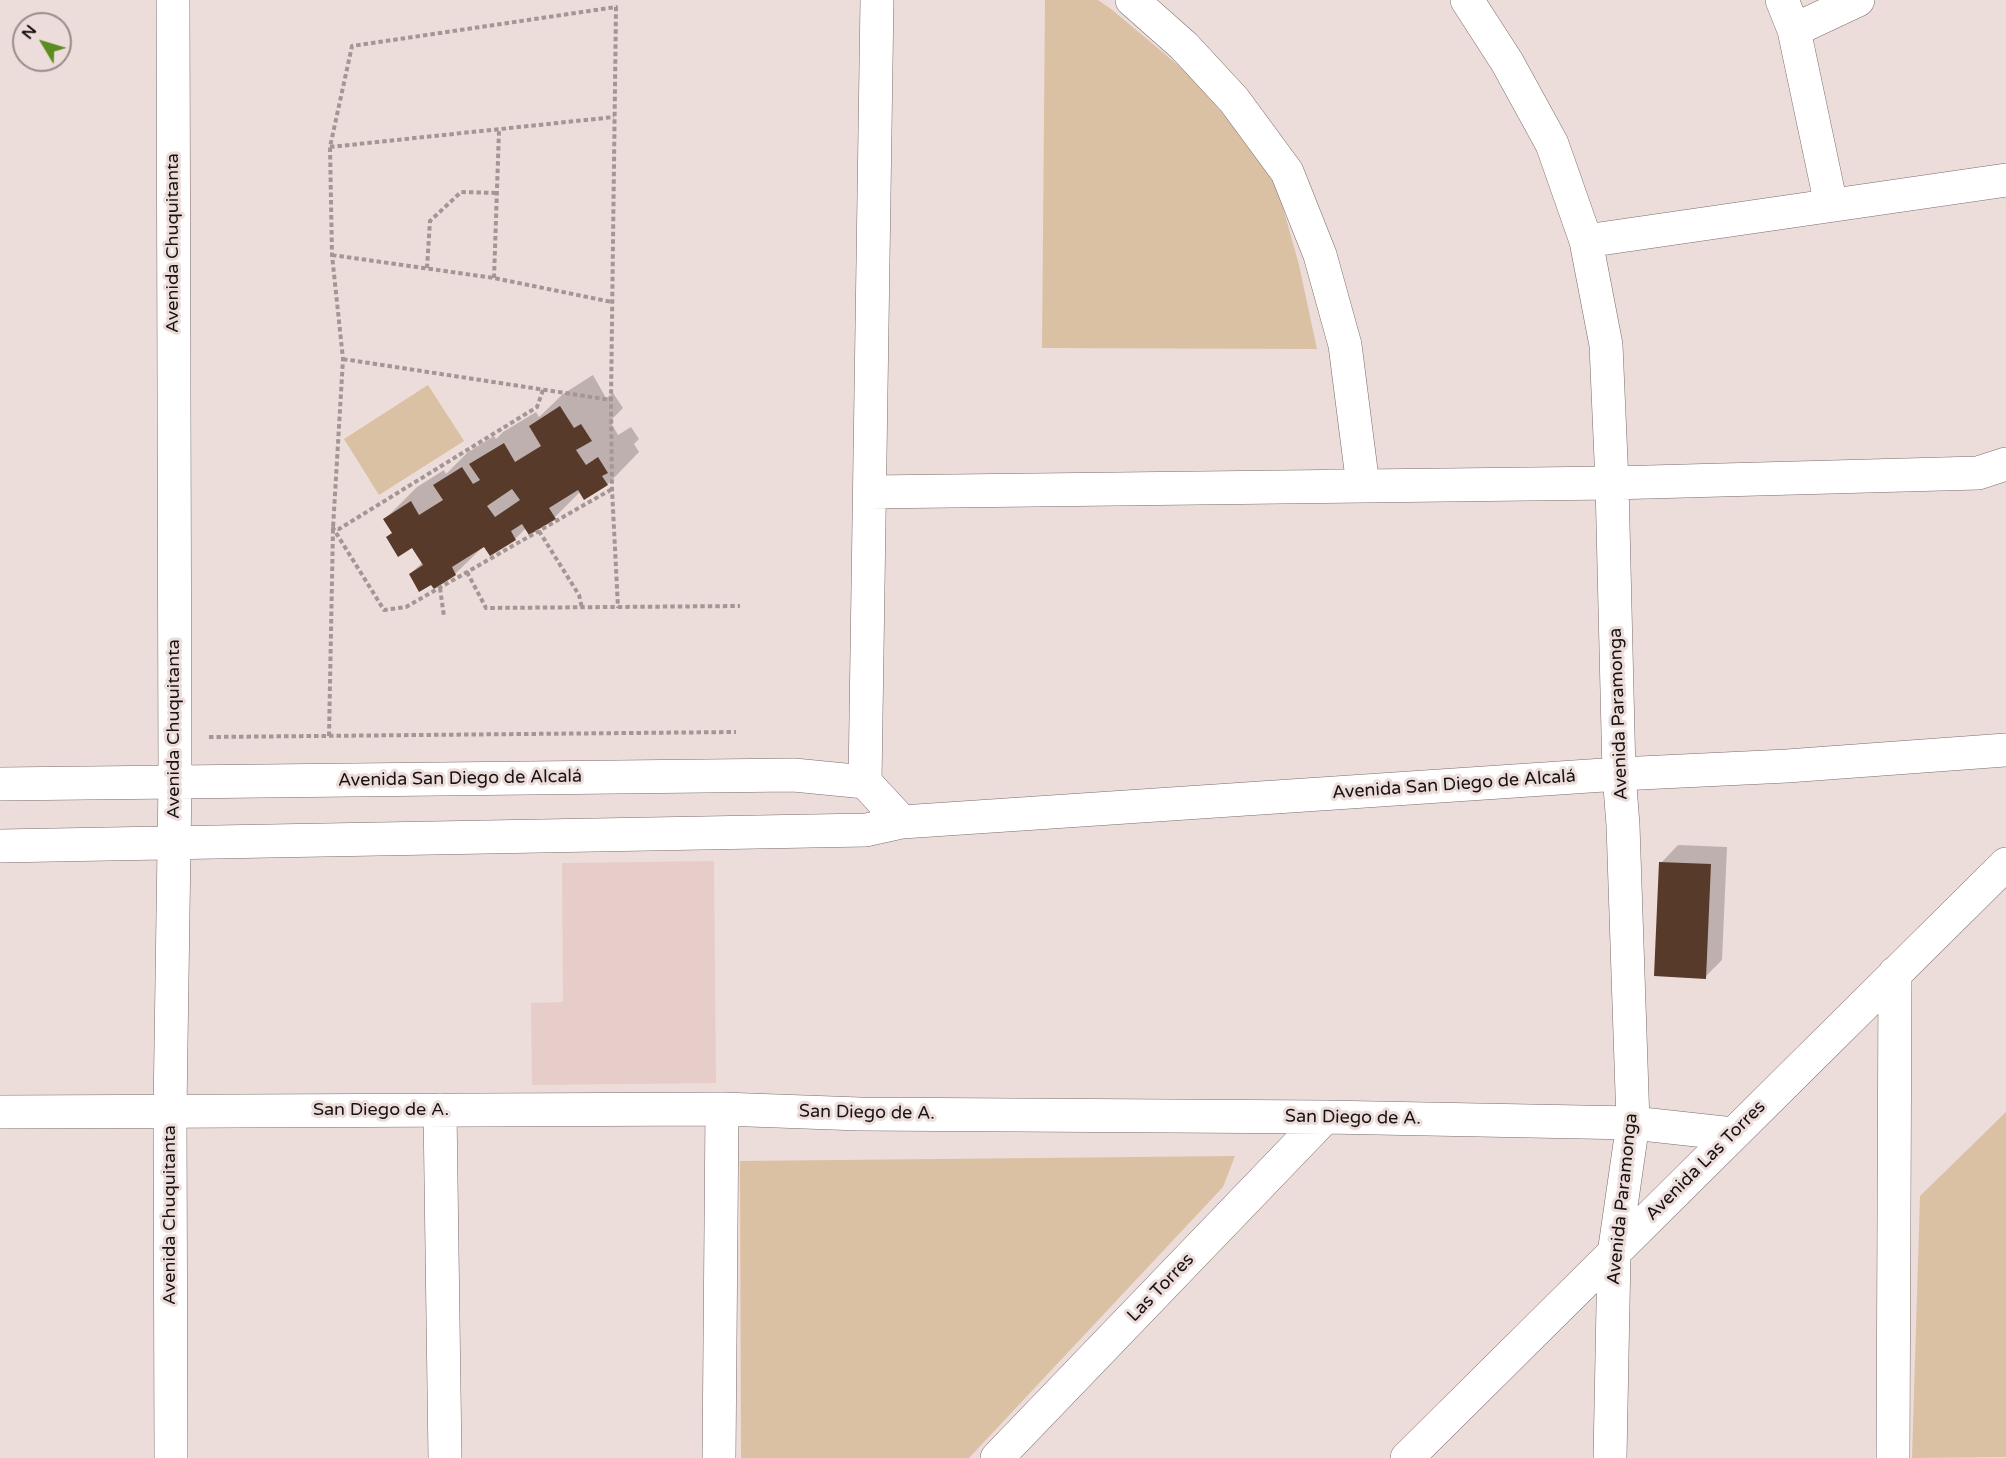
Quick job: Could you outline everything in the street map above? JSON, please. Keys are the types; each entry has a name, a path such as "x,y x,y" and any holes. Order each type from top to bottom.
{"street":[{"name":"Avenida Chuquitanta","path":"171,1458 170,1111 175,782 173,0"},
{"path":"877,0 865,782 902,822"},
{"path":"1132,0 1184,46 1234,100 1287,172 1320,255 1345,345 1363,486"},
{"name":"Avenida Paramonga","path":"1467,0 1507,62 1552,144 1586,242 1606,345 1612,483 1619,774 1623,825 1633,1123 1614,1254 1610,1458"},
{"path":"1782,0 1794,30 1831,205"},
{"path":"1794,30 1858,0"},
{"path":"1586,242 2006,180"},
{"path":"870,492 1612,483 1978,473 2006,464"},
{"name":"Avenida San Diego de Alcalá","path":"0,846 866,831 902,822 2006,750"},
{"name":"Avenida San Diego de Alcalá","path":"0,784 794,775 865,782"},
{"name":"Avenida Las Torres","path":"1407,1458 2006,864"},
{"path":"1893,1458 1894,973"},
{"path":"719,1458 722,1109"},
{"name":"San Diego de A.","path":"0,1112 722,1109 860,1114 1325,1117 1633,1123 1734,1134"},
{"path":"440,1110 445,1458"},
{"name":"Las Torres","path":"997,1458 1325,1117"}],"path":[{"path":"329,736 333,528 343,359 332,255 330,147 352,46 616,6 611,399 612,489 618,608"},
{"path":"330,147 614,117"},
{"path":"494,278 499,130"},
{"path":"427,268 430,221 461,192 496,193"},
{"path":"332,255 494,278 612,302"},
{"path":"343,359 611,399"},
{"path":"333,528 339,529 537,407 543,390"},
{"path":"333,528 384,610 406,607 612,489"},
{"path":"539,531 579,595 582,608"},
{"path":"467,572 486,608 740,606"},
{"path":"440,588 444,617"},
{"path":"197,737 736,732"}],"shaded area":[{"path":"1045,0 1098,0 1111,9 1184,70 1226,117 1275,179 1299,265 1317,349 1042,348"},
{"path":"428,385 464,441 379,495 344,439"},
{"path":"714,861 716,1083 532,1085 531,1003 563,1002 562,863"},
{"path":"2006,1112 2006,1457 1912,1458 1920,1196"},
{"path":"1235,1156 1223,1187 969,1458 741,1458 740,1161"}],"building":[{"path":"560,406 574,428 581,424 592,441 576,450 586,465 598,457 608,473 602,476 608,485 584,500 578,490 549,508 556,519 529,535 522,524 511,531 516,540 490,556 484,547 452,567 456,575 434,589 431,585 419,592 409,574 423,565 412,548 398,557 386,537 392,533 383,519 411,501 419,515 443,500 433,485 462,467 473,484 480,480 469,464 504,443 515,462 541,446 529,426","holes":["512,489 520,500 495,517 487,506"]},
{"path":"1659,862 1711,864 1706,979 1654,976"}]}
